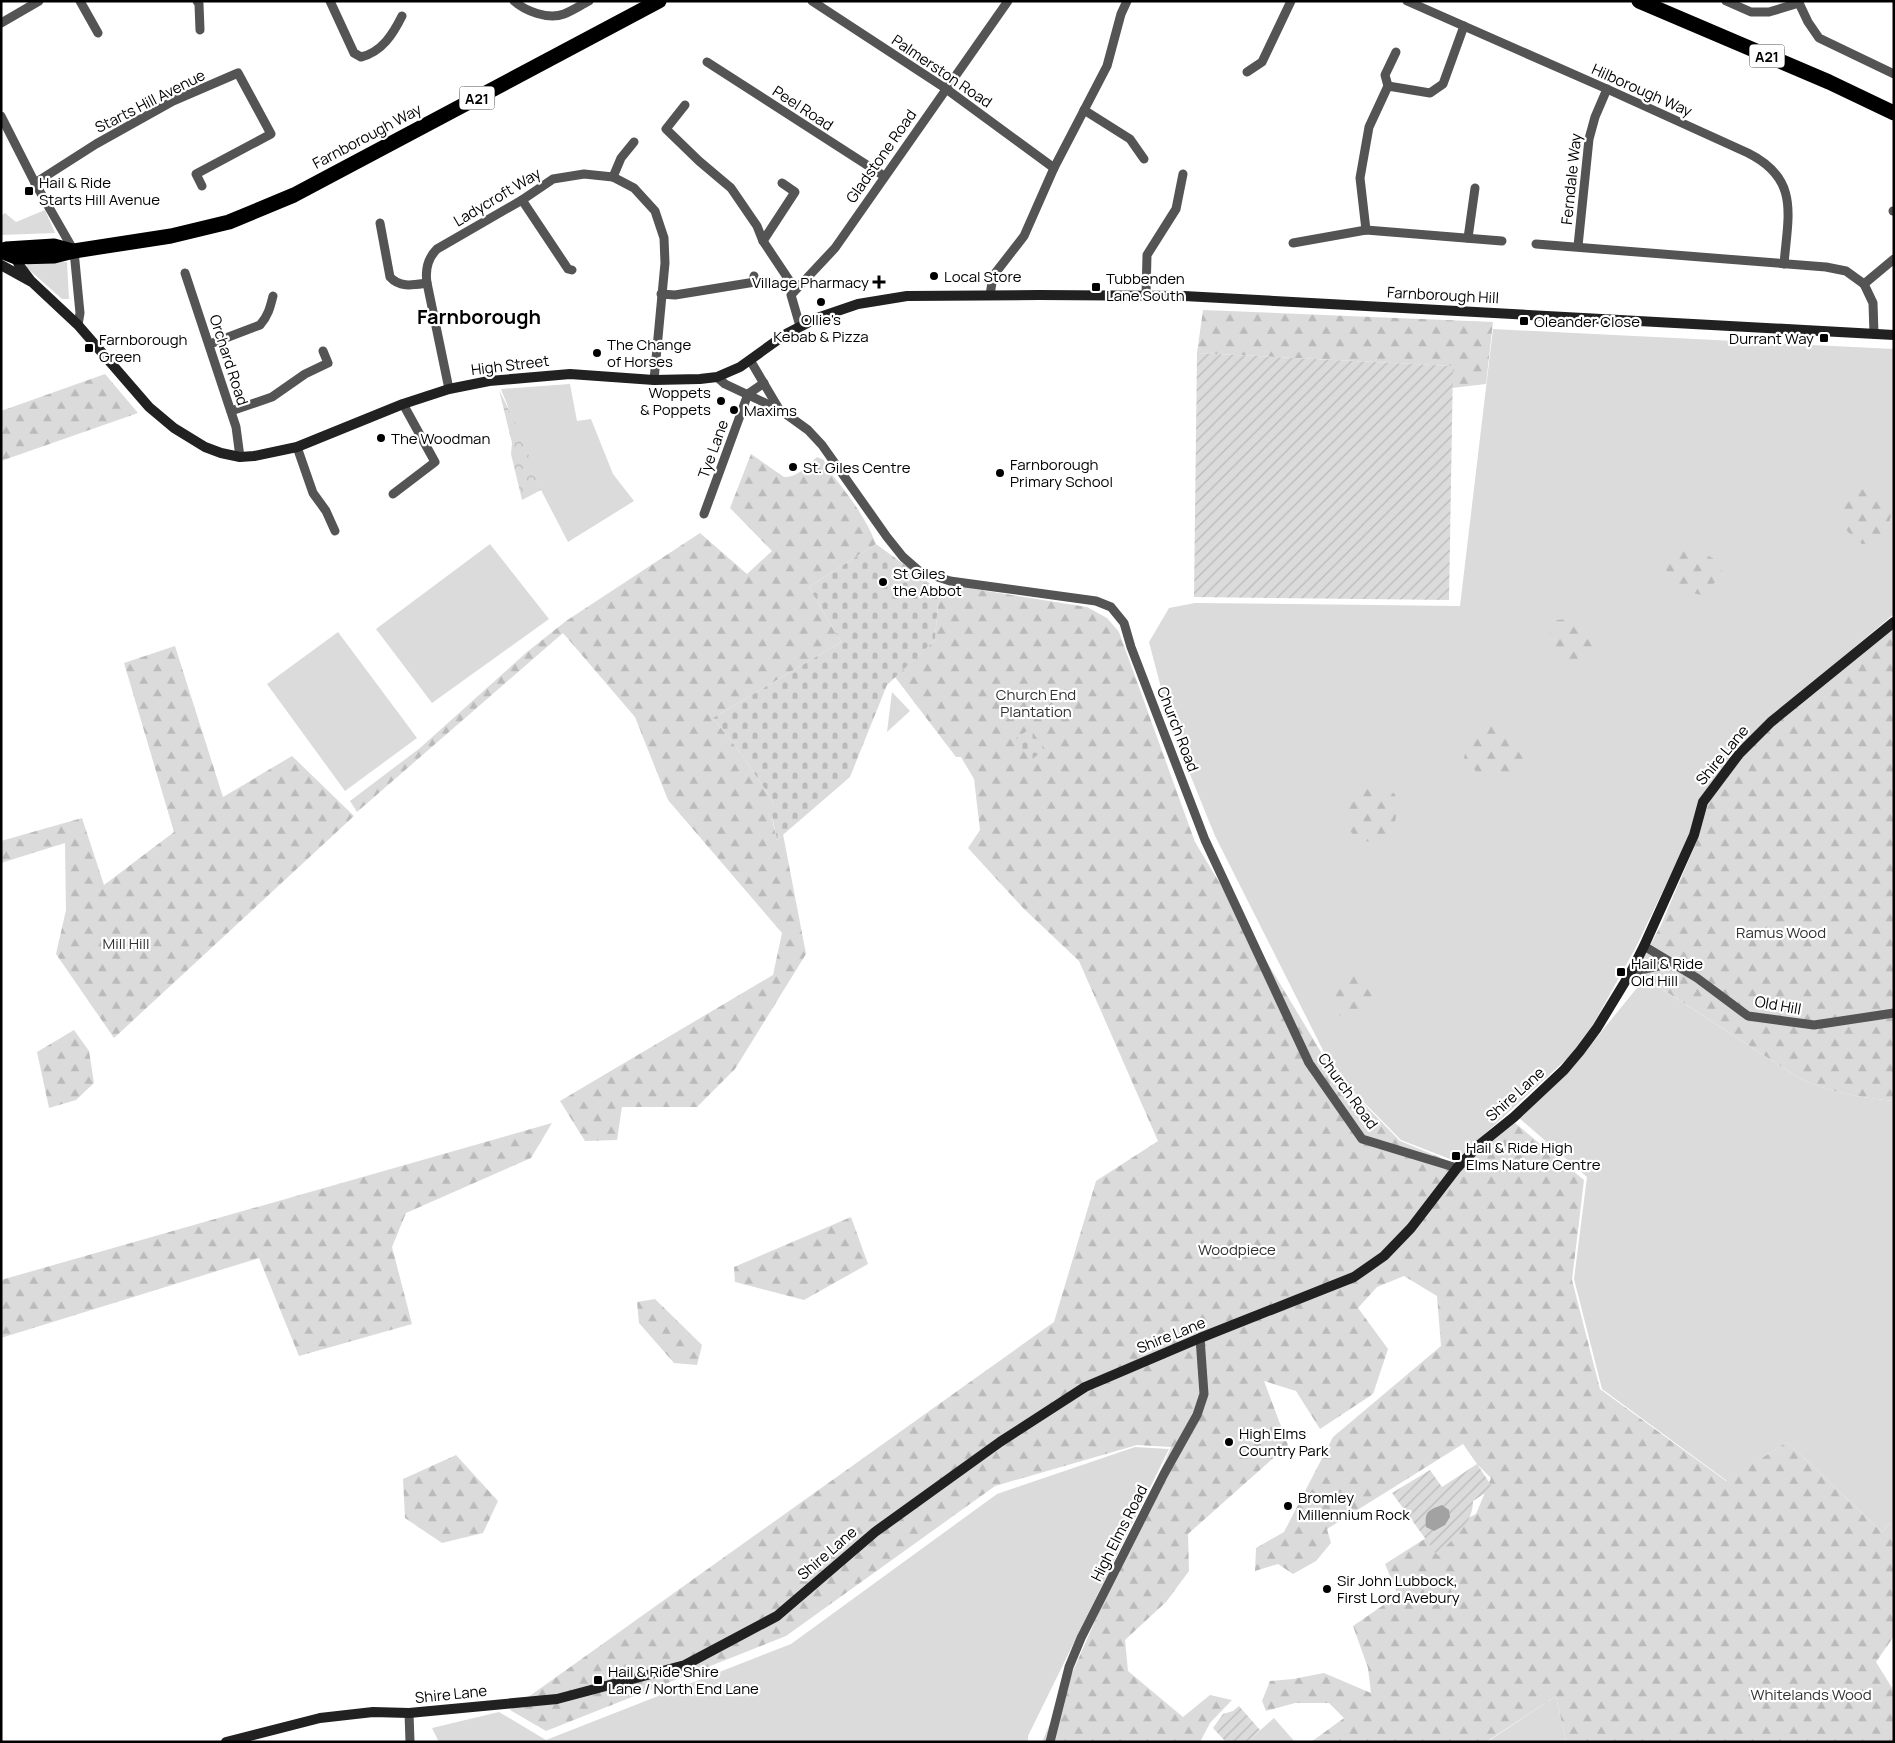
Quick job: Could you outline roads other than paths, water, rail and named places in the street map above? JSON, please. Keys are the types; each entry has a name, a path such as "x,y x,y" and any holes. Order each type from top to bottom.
{"highway":[{"name":"Farnborough Way","path":"74,251 187,233 217,226 253,213 294,195 659,1"},
{"name":"A21","path":"1639,1 1830,82 1894,113"},
{"name":"A21","path":"6,251 54,256 74,251"}],"street":[{"path":"1,23 39,1"},
{"path":"80,1 98,33"},
{"path":"197,1 199,4 200,30"},
{"path":"330,1 354,53 364,56 378,49 391,36 402,16"},
{"path":"514,1 522,8 555,16 563,15 589,1"},
{"name":"Palmerston Road","path":"812,1 945,88 1054,168"},
{"path":"990,295 993,276 1024,236 1054,168 1107,66 1121,14 1127,1"},
{"path":"1247,72 1262,62 1291,1"},
{"name":"Hilborough Way","path":"1407,1 1607,89 1762,161 1774,171 1785,189 1788,202 1784,264"},
{"path":"1726,1 1751,12 1769,12 1799,2 1808,22 1819,38 1894,74"},
{"name":"Gladstone Road","path":"795,289 834,248 1006,2"},
{"path":"1388,86 1430,93 1444,84 1464,26"},
{"path":"1366,230 1360,178 1370,127 1388,86 1385,75 1396,52"},
{"name":"Peel Road","path":"707,62 884,176"},
{"name":"Starts Hill Avenue","path":"35,183 96,144 173,101 238,73 271,134 196,174 202,186"},
{"name":"Ferndale Way","path":"1578,246 1590,131 1607,89"},
{"path":"685,105 666,129 699,161 731,188 757,226 763,241 795,289 791,299 800,326"},
{"path":"1084,110 1130,139 1144,159"},
{"path":"1,116 35,183 74,251 80,313 78,325"},
{"path":"613,177 621,158 634,142"},
{"name":"Ladycroft Way","path":"449,389 425,273 427,265 437,249 522,200 553,179 584,174 613,177 634,188 655,211 664,238 665,263 654,380"},
{"path":"1146,296 1147,255 1176,209 1183,174"},
{"path":"763,241 794,192 782,183"},
{"path":"1468,238 1475,188"},
{"path":"522,200 568,269 572,270"},
{"path":"380,223 390,277 401,285 427,283"},
{"path":"1293,243 1366,230 1502,241"},
{"path":"1536,244 1841,269 1853,274 1864,284 1873,303 1874,334"},
{"name":"High Street","path":"6,251 31,281 78,325 149,407 161,418 205,447 240,457 296,447 403,404 449,389 489,380 585,374 654,380 717,377 732,371 750,360 800,326 842,309 889,298 932,295 990,295"},
{"path":"1864,284 1894,259"},
{"name":"High Street","path":"1,266 31,281"},
{"name":"Orchard Road","path":"185,273 236,427 240,457"},
{"path":"661,294 675,295 755,282 754,276"},
{"name":"Farnborough Hill","path":"990,295 1184,296 1894,335"},
{"path":"210,344 260,325 266,319 273,296"},
{"path":"231,411 272,397 305,374 328,363 323,351"},
{"name":"Church Road","path":"750,360 779,409"},
{"name":"Church Road","path":"717,377 725,384 779,409 808,430 822,445 886,537 919,571 950,581 1096,601 1111,607 1124,623 1205,840 1309,1064 1362,1139 1457,1168"},
{"path":"748,394 764,383"},
{"name":"Tye Lane","path":"704,514 748,394"},
{"path":"393,494 435,462 403,404"},
{"path":"296,447 312,493 326,511 335,531"},
{"name":"Shire Lane","path":"226,1742 320,1718 373,1712 409,1713 557,1699 685,1665 777,1616 874,1532 1000,1442 1085,1387 1200,1338 1354,1277 1384,1256 1411,1228 1457,1168 1478,1146 1564,1070 1597,1028 1631,972 1644,946 1694,835 1703,802 1739,754 1771,722 1894,622"},
{"name":"Old Hill","path":"1644,946 1697,978 1748,1016 1814,1025 1894,1013"},
{"path":"1631,972 1672,963"},
{"name":"High Elms Road","path":"1050,1742 1070,1667 1081,1638 1164,1474 1197,1415 1204,1394 1200,1338"},
{"path":"409,1713 410,1742"}],"place":[{"name":"Hail & Ride Starts Hill Avenue","path":"29,191"},
{"name":"Local Store","path":"934,276"},
{"name":"Village Pharmacy","path":"879,282"},
{"name":"Tubbenden Lane South","path":"1096,287"},
{"name":"Ollie's Kebab & Pizza","path":"821,302"},
{"name":"Oleander Close","path":"1524,321"},
{"name":"Durrant Way","path":"1824,338"},
{"name":"Farnborough Green","path":"89,348"},
{"name":"The Change of Horses","path":"597,353"},
{"name":"Woppets & Poppets","path":"721,401"},
{"name":"Maxims","path":"734,410"},
{"name":"The Woodman","path":"381,438"},
{"name":"St. Giles Centre","path":"793,467"},
{"name":"Farnborough Primary School","path":"1000,473"},
{"name":"St Giles the Abbot","path":"883,582"},
{"name":"Hail & Ride Old Hill","path":"1621,972"},
{"name":"Hail & Ride High Elms Nature Centre","path":"1456,1156"},
{"name":"High Elms Country Park","path":"1229,1442"},
{"name":"Bromley Millennium Rock","path":"1288,1506"},
{"name":"Sir John Lubbock, First Lord Avebury","path":"1327,1589"},
{"name":"Hail & Ride Shire Lane / North End Lane","path":"598,1680"}],"district":[{"name":"Farnborough","path":"479,316"}],"park label":[{"name":"Church End Plantation","path":"1036,702"},
{"name":"Ramus Wood","path":"1781,932"},
{"name":"Mill Hill","path":"126,943"},
{"name":"Woodpiece","path":"1237,1249"},
{"name":"Whitelands Wood","path":"1811,1694"}]}
